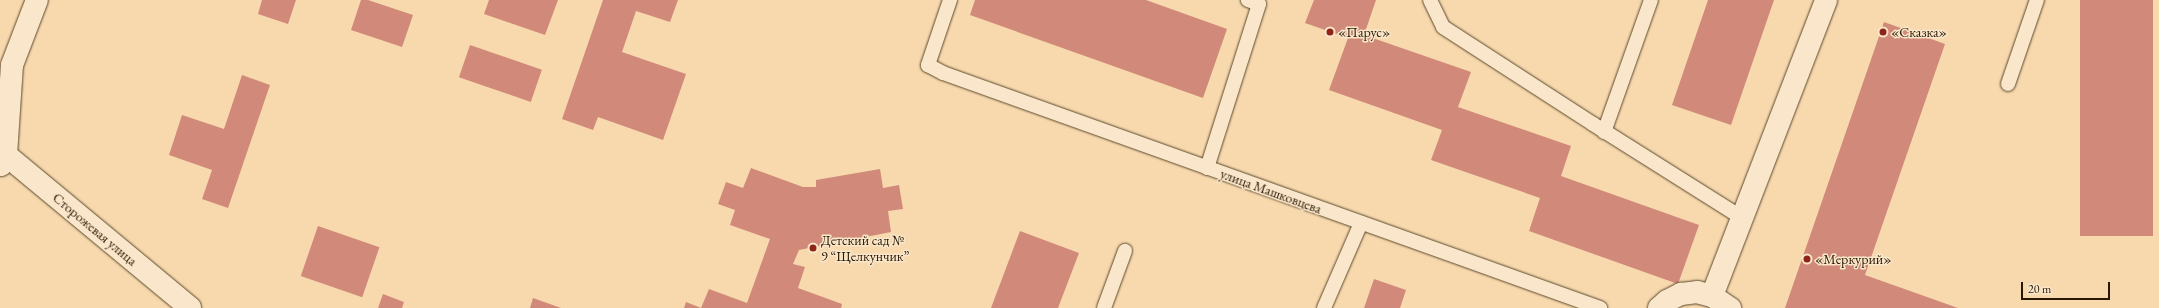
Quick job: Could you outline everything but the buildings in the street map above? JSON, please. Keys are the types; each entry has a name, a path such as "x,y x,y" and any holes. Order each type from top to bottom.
{"street":[{"path":"2,158 12,65 37,0"},
{"path":"1712,296 1826,0"},
{"name":"Сторожевая улица","path":"2,158 190,308"},
{"path":"1659,308 1667,301 1681,294 1697,292 1712,296 1730,308"}],"lane":[{"name":"улица Машковцева","path":"950,0 928,65 943,73 1361,223 1568,303 1600,308"},
{"path":"1208,168 1259,4 1248,0"},
{"path":"1430,0 1443,27 1604,132 1742,218"},
{"path":"1604,132 1651,0"},
{"path":"2008,84 2037,0"},
{"path":"1324,308 1361,223"},
{"path":"1104,308 1126,251"}],"place":[{"name":"«Парус»","path":"1330,32"},
{"name":"«Сказка»","path":"1883,32"},
{"name":"Детский сад № 9 “Щелкунчик”","path":"813,248"},
{"name":"«Меркурий»","path":"1807,259"}]}
